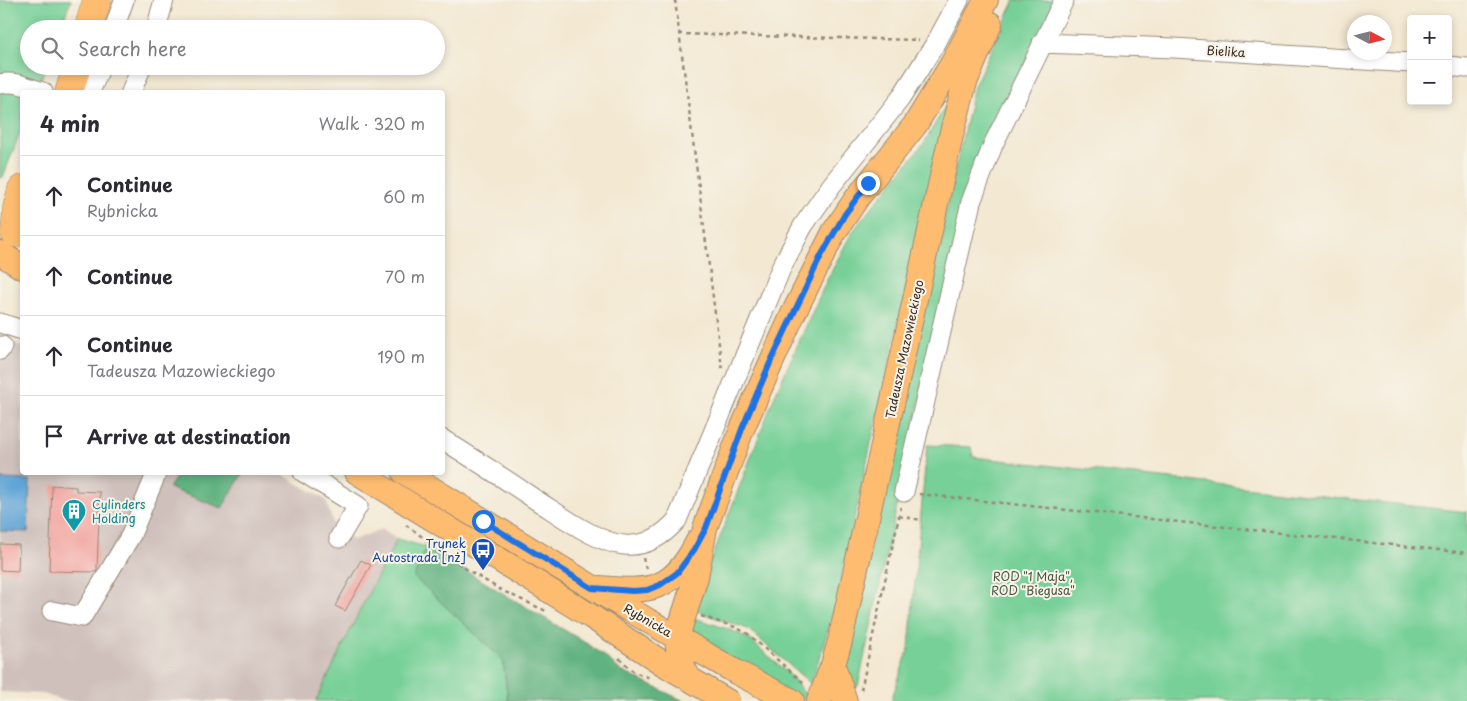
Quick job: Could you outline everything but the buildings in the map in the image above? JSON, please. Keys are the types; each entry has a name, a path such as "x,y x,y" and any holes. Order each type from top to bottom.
{"highway":[{"path":"72,20 78,0"},
{"path":"91,20 97,0"},
{"path":"53,90 57,75"},
{"path":"70,90 74,75"},
{"path":"0,196 20,182"},
{"path":"9,241 20,197"}],"main road":[{"path":"689,679 679,658 678,637 696,577 706,528 742,429 767,371 821,256 851,206 915,125 954,61 986,0"},
{"name":"Tadeusza Mazowieckiego","path":"808,698 833,666 965,82 1002,0"},
{"path":"9,241 20,263"},
{"path":"362,475 689,679 728,701"},
{"name":"Rybnicka","path":"409,475 592,588 736,672 808,698"},
{"path":"592,588 633,591 647,590 660,585 680,570 706,528"},
{"path":"833,666 852,699"}],"street":[{"path":"117,20 124,0"},
{"path":"158,20 164,0"},
{"path":"445,441 581,528 610,543 624,545 640,544 654,539 667,531 676,520 782,266 803,226 831,186 900,98 937,41 960,0"},
{"path":"904,492 971,202 993,145 1064,0"},
{"name":"Bielika","path":"1042,43 1174,48 1407,63"},
{"path":"1452,66 1467,68"},
{"path":"91,90 97,75"},
{"path":"132,90 138,75"},
{"path":"0,84 7,82 37,90"},
{"path":"0,323 20,329"},
{"path":"52,611 82,617 131,535 156,475"},
{"path":"308,475 358,506 338,538"}],"path":[{"path":"675,0 724,379 733,387"},
{"path":"678,34 937,41"},
{"path":"852,699 904,492 1467,553"},
{"path":"899,516 921,520"},
{"path":"640,544 648,573"},
{"path":"441,549 470,571 501,590 551,614"},
{"path":"695,613 699,616 735,627 748,634 808,698"}],"shaded area":[{"path":"0,334 20,347 20,475 178,475 169,488 222,508 242,475 283,475 326,500 334,526 353,540 382,529 397,539 316,701 63,701 44,694 0,692"}],"green space":[{"path":"0,0 71,0 63,20 20,20 20,75 43,75 37,90 20,90 20,132 3,177 0,178"},
{"path":"1015,0 1056,0 987,142 927,367 858,686 847,691 843,673 974,86"},
{"path":"951,96 833,614 811,684 748,629 699,612 694,604 775,395 826,282 852,232 924,143"},
{"name":"ROD \"1 Maja\", ROD \"Biegusa\"","path":"927,445 971,447 973,457 1467,512 1467,701 891,701 909,648"},
{"path":"178,475 242,475 222,508 169,488"},
{"path":"397,539 426,547 415,577 503,660 508,701 316,701"},
{"path":"426,547 586,643 621,671 684,701 508,701 503,660 414,577"},
{"path":"691,617 728,629 748,638 792,677 803,692 809,696 805,699 783,689 687,634"}],"water":[{"path":"0,479 30,480 28,532 0,531"}],"place":[{"name":"Cylinders Holding","path":"74,532"},
{"name":"Trynek Autostrada [nż]","path":"483,571"}],"route":[{"path":"483,521 592,588 633,591 647,590 655,588 677,573 688,560 706,528 742,429 770,363 821,256 845,214 868,183"}]}
